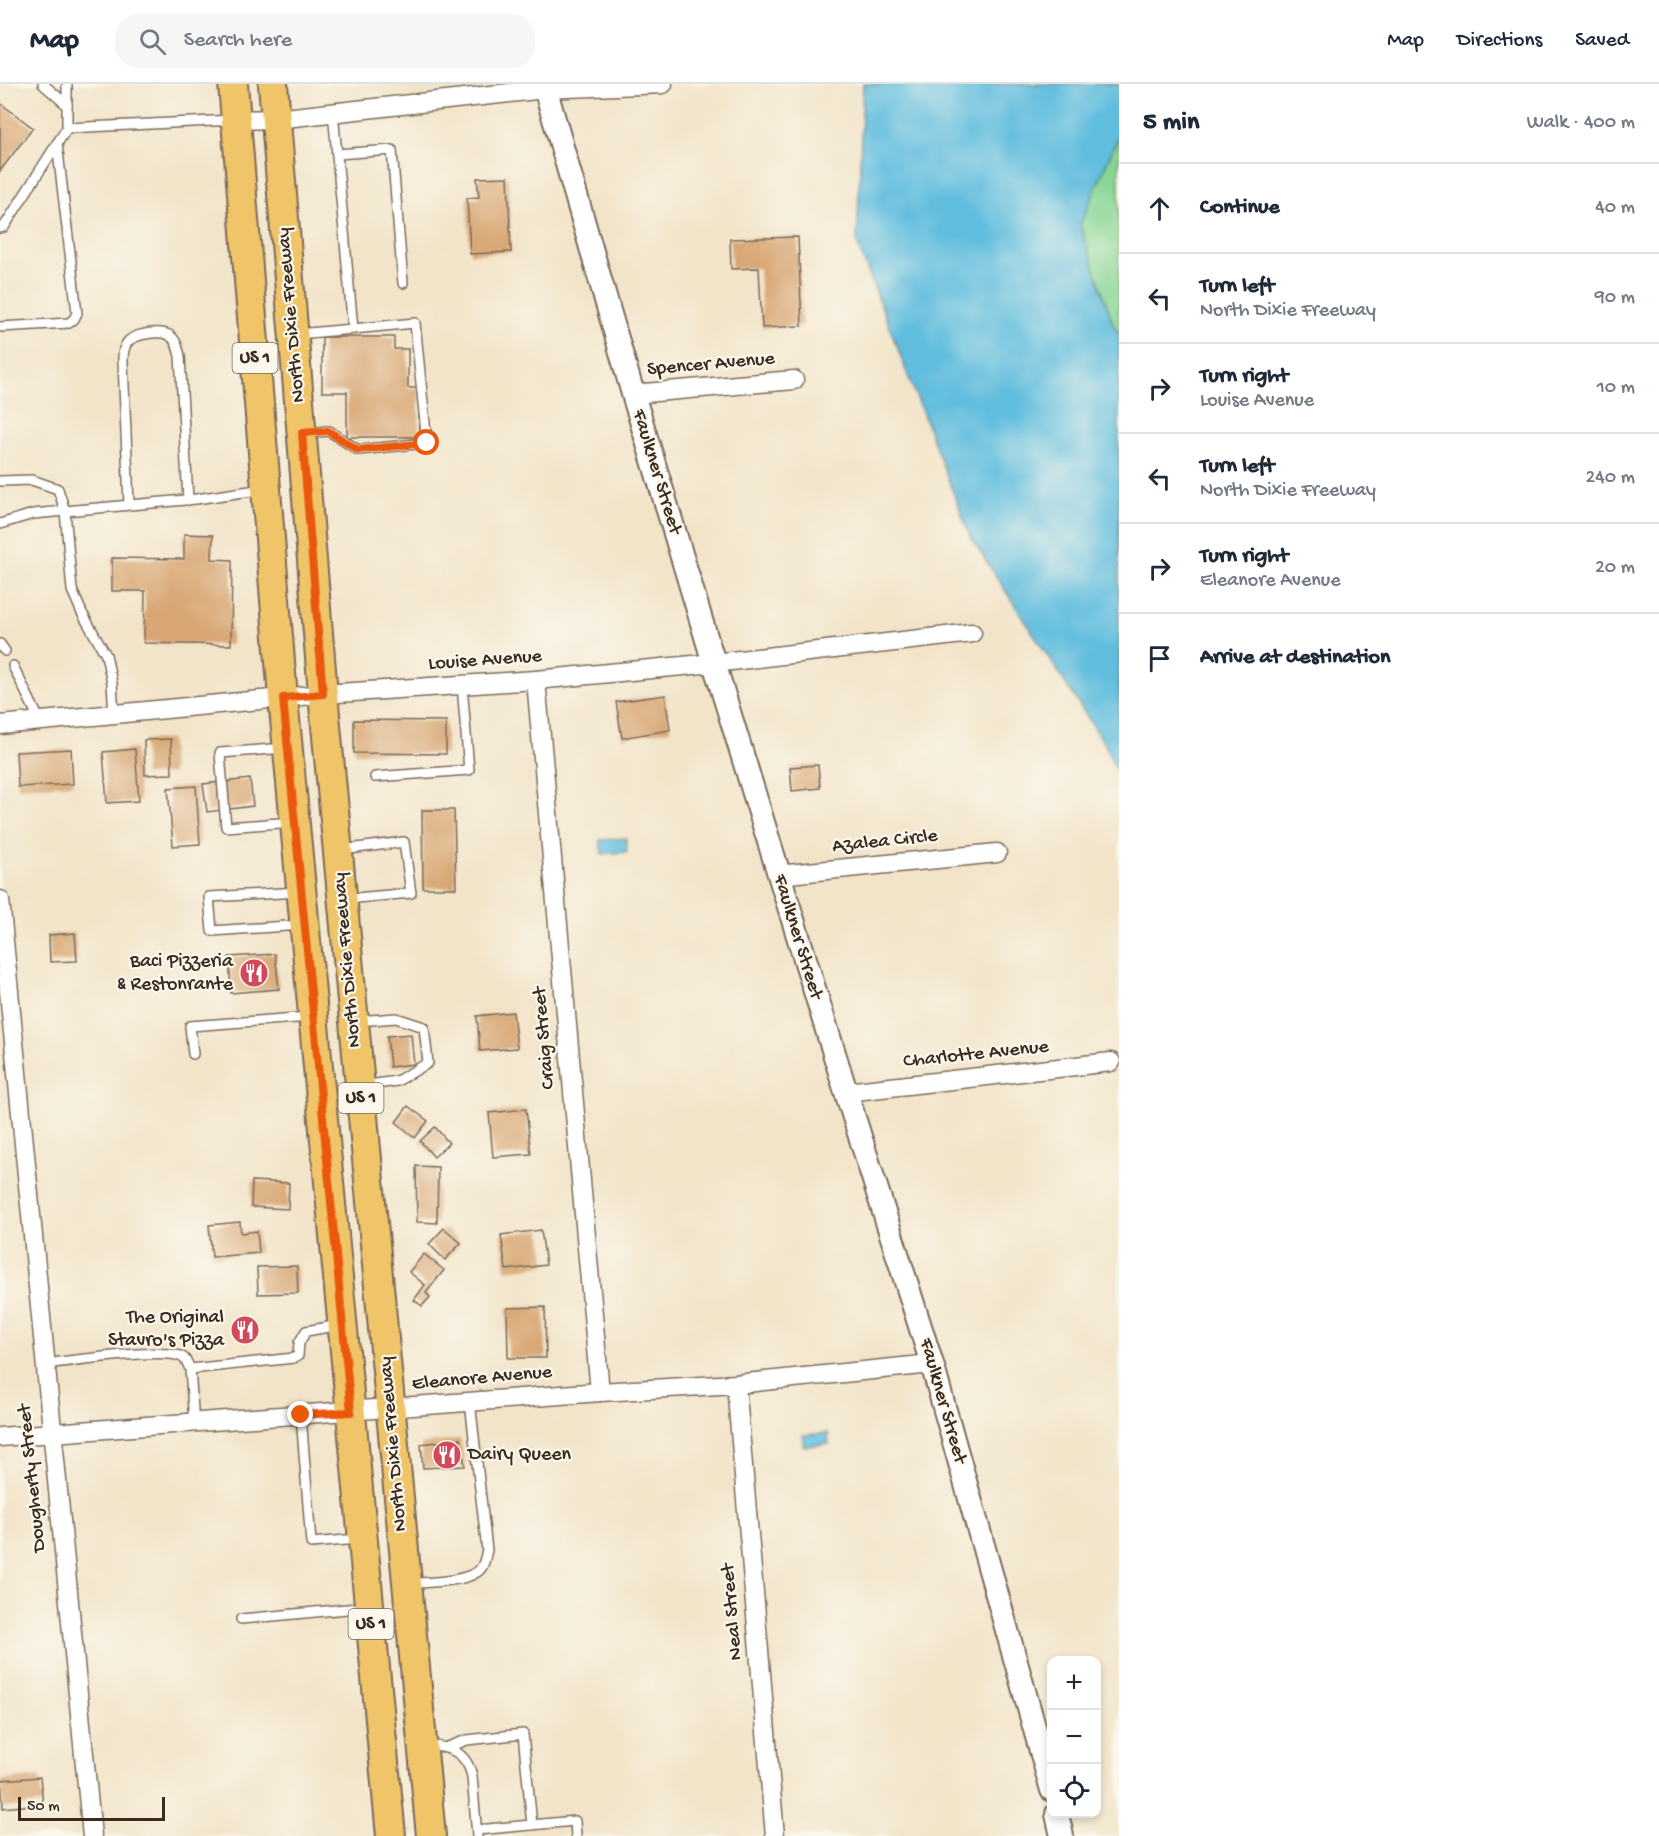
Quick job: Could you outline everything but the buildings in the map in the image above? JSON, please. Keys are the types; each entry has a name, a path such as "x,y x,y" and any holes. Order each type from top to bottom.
{"main road":[{"name":"North Dixie Freeway","path":"234,84 287,748 391,1836"},
{"name":"North Dixie Freeway","path":"273,84 323,694 407,1584 435,1747 431,1836"}],"street":[{"path":"236,120 276,119 545,87 663,84"},
{"name":"Faulkner Street","path":"545,87 633,394 778,875 932,1364 1047,1772"},
{"name":"Spencer Avenue","path":"633,394 794,380"},
{"name":"Louise Avenue","path":"0,725 323,694 536,680 714,663 972,633"},
{"name":"Craig Street","path":"536,680 600,1392"},
{"name":"Azalea Circle","path":"778,875 997,853"},
{"name":"Dougherty Street","path":"0,900 92,1836"},
{"name":"Charlotte Avenue","path":"846,1092 1111,1062"},
{"name":"Eleanore Avenue","path":"0,1437 736,1384 932,1364"},
{"name":"Neal Street","path":"736,1384 775,1836"},
{"path":"1058,1818 1062,1836"}],"lane":[{"path":"43,84 67,105"},
{"path":"0,228 3,227 67,128 67,84"},
{"path":"333,112 353,328"},
{"path":"67,128 236,120"},
{"path":"0,327 69,323 77,313 57,143"},
{"path":"337,154 392,150 403,283"},
{"path":"294,334 415,323 427,443 358,450 328,431 302,433"},
{"path":"129,504 124,349 128,341 136,336 160,333 169,335 177,343 180,356 188,500"},
{"path":"0,481 32,480 58,489 65,510 72,590 106,655 112,683 114,714"},
{"path":"0,524 33,514 188,500 266,489"},
{"path":"13,666 40,722"},
{"path":"375,777 469,770 462,685"},
{"path":"287,748 220,753 226,828 294,822"},
{"path":"338,851 404,842 411,893 343,899"},
{"path":"301,892 209,897 212,931 304,925"},
{"path":"193,1054 190,1026 313,1017"},
{"path":"354,1021 396,1017 423,1027 428,1063 397,1081 360,1086"},
{"path":"190,1369 294,1358 298,1356 300,1343 306,1331 342,1324"},
{"path":"45,1364 161,1353 182,1357 190,1369 194,1423"},
{"path":"407,1584 461,1578 483,1567 487,1550 470,1402"},
{"path":"301,1415 312,1543 362,1538"},
{"path":"242,1619 369,1607"},
{"path":"435,1747 467,1740 523,1734 532,1825"},
{"path":"435,1747 464,1756 470,1768 477,1833 575,1821 576,1836"}],"green space":[{"path":"1119,134 1119,333 1114,327 1080,225"}],"water":[{"path":"863,84 1119,84 1119,134 1080,225 1114,327 1119,333 1119,777 1105,744 970,536 857,243"},
{"path":"626,838 627,852 602,854 600,840"},
{"path":"828,1433 829,1444 803,1446 803,1435"}],"place":[{"name":"Baci Pizzeria & Restonrante","path":"254,973"},
{"name":"The Original Stavro's Pizza","path":"245,1330"},
{"name":"Dairy Queen","path":"447,1455"}],"route":[{"path":"301,1415 351,1412 283,698 323,694 302,433 328,431 358,450 427,443"}]}
